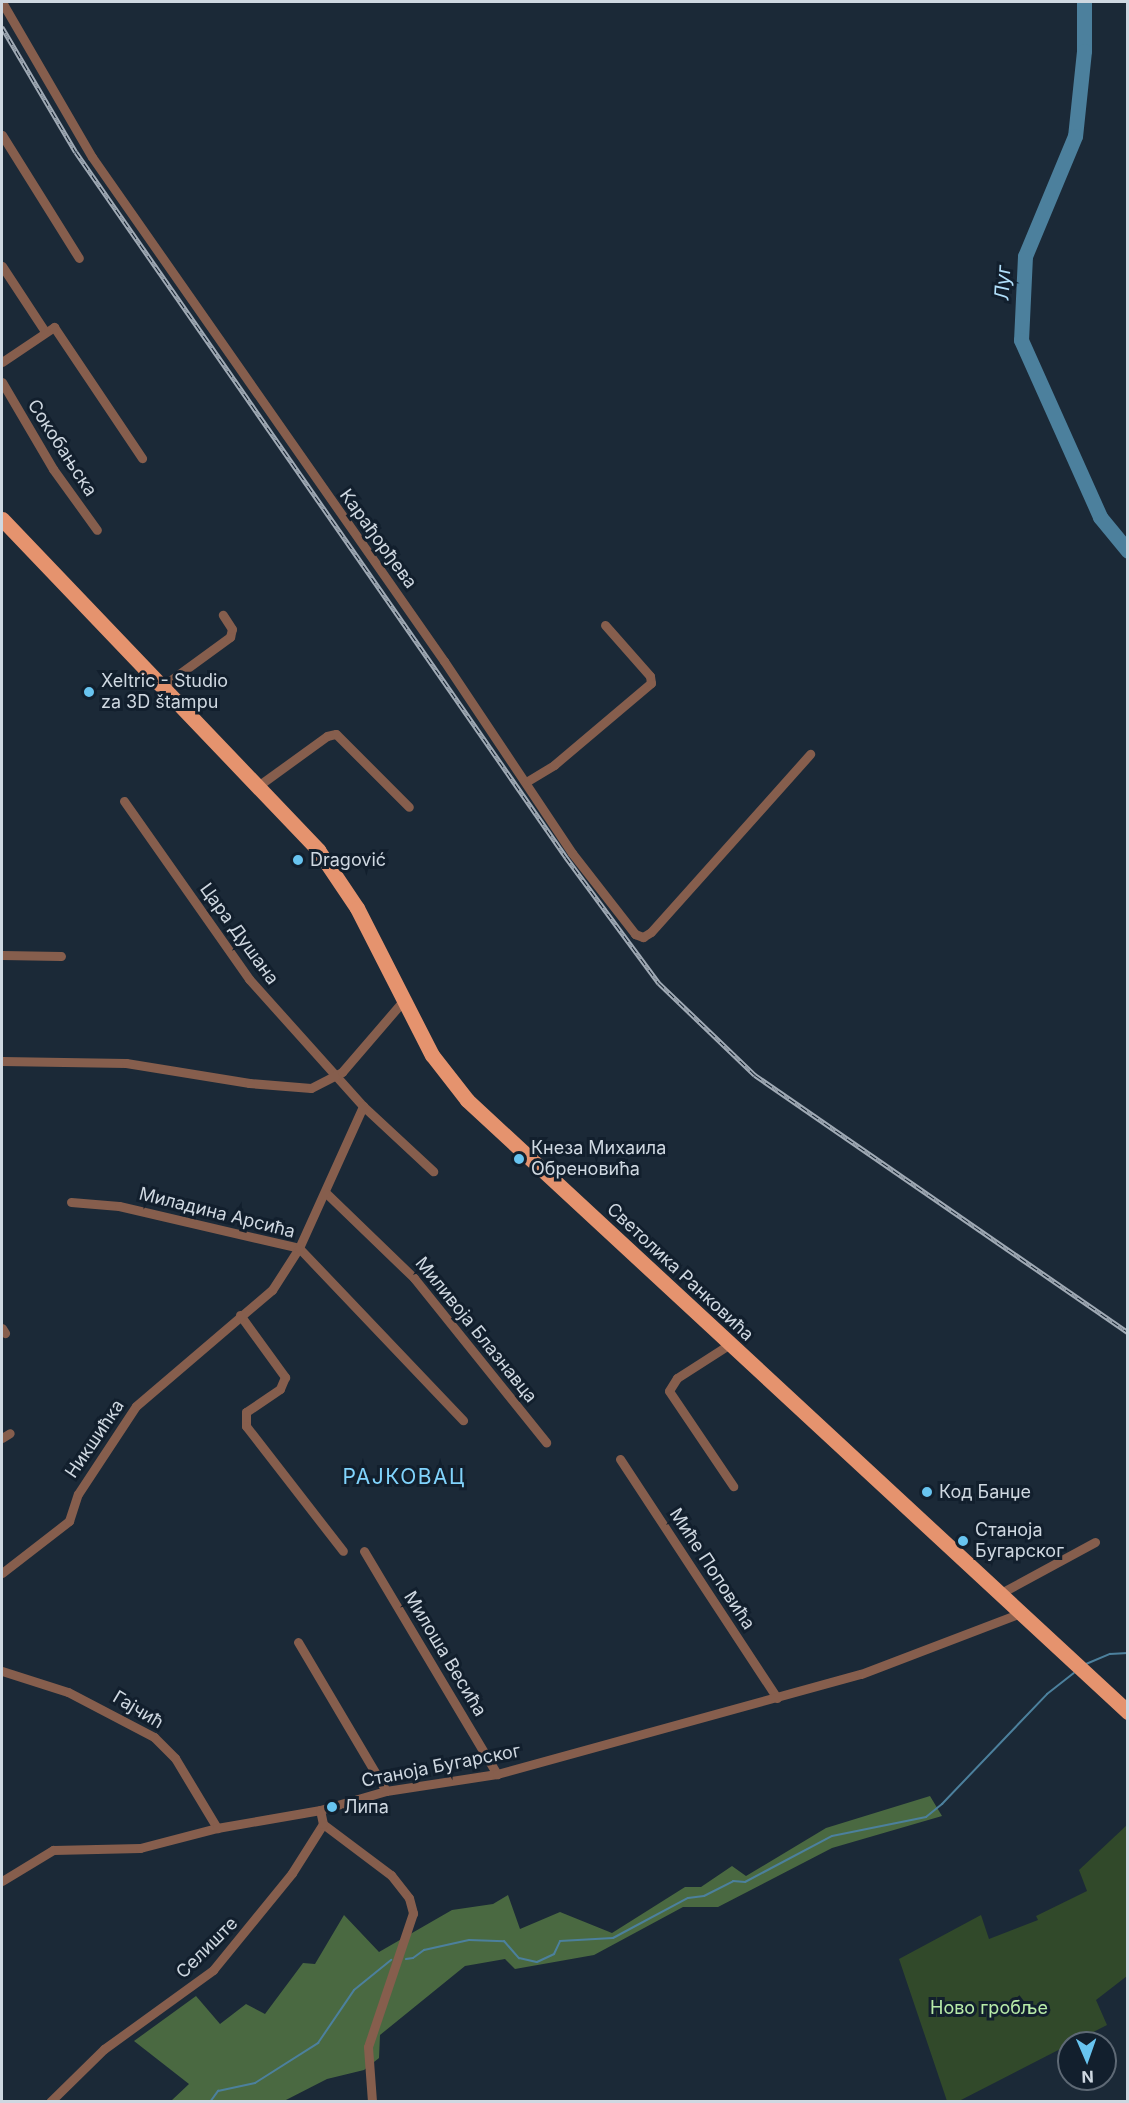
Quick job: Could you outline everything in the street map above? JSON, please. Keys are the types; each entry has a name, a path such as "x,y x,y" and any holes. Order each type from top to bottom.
{"main road":[{"name":"Светолика Ранковића","path":"2,519 160,688 312,843 340,880 432,1055 466,1100 1128,1712"}],"street":[{"name":"Карађорђева","path":"2,2 92,157 526,782 592,882 640,936 651,932 810,754"},
{"path":"2,135 79,258"},
{"path":"2,266 44,330"},
{"path":"2,362 44,330 54,327 142,458"},
{"name":"Сокобањска","path":"2,382 53,469 97,530"},
{"path":"160,688 230,637 232,629 223,615"},
{"path":"526,782 554,765 651,683 650,676 606,625"},
{"path":"258,786 327,735 336,734 409,807"},
{"name":"Цара Душана","path":"124,801 249,979 363,1106 433,1171"},
{"path":"2,955 61,956"},
{"path":"2,1061 126,1064 292,1089 311,1089 337,1077 403,1001"},
{"name":"Никшићка","path":"2,1573 69,1521 78,1494 124,1422 170,1373 272,1290 298,1248 363,1106"},
{"name":"Миливоја Блазнавца","path":"325,1192 421,1286 546,1442"},
{"name":"Миладина Арсића","path":"71,1202 119,1206 298,1248 463,1419"},
{"path":"240,1315 285,1377 280,1389 246,1412 246,1426 343,1551"},
{"path":"730,1344 677,1378 669,1391 733,1486"},
{"name":"Миће Поповића","path":"620,1459 777,1698"},
{"path":"1001,1593 1095,1542"},
{"name":"Милоша Весића","path":"364,1551 497,1774"},
{"name":"Станоја Бугарског","path":"2,1881 53,1850 140,1848 217,1828 320,1810 386,1791 497,1774 777,1698 899,1661 1021,1613"},
{"path":"298,1642 386,1791"},
{"name":"Гајчић","path":"2,1671 68,1692 154,1737 175,1758 217,1828"},
{"path":"320,1810 323,1824 391,1875 409,1898 413,1913 368,2047 372,2102"},
{"name":"Селиште","path":"50,2102 104,2049 213,1970 264,1911 323,1824"}],"green space":[{"path":"930,1796 942,1816 832,1848 718,1907 683,1907 594,1955 515,1969 505,1959 465,1966 380,2035 379,2058 364,2070 327,2079 284,2101 171,2101 189,2084 134,2041 196,1996 220,2024 246,2004 265,2014 303,1963 315,1964 344,1915 379,1952 452,1910 493,1904 508,1895 520,1929 560,1912 612,1933 685,1887 701,1887 732,1866 746,1876 826,1828"},
{"name":"Ново гробље","path":"1127,1825 1127,1976 1096,2000 1107,2025 1095,2031 1057,2031 1057,2051 959,2101 947,2101 899,1959 981,1915 989,1939 1038,1920 1036,1916 1087,1891 1079,1870"}],"waterway":[{"name":"Луг","path":"1084,2 1084,51 1075,136 1025,256 1021,340 1100,517 1128,551"},
{"path":"1086,1664 1110,1654 1128,1653"},
{"path":"406,1959 413,1958 424,1950 469,1940 504,1941 519,1958 537,1962 554,1954 560,1941 613,1938 688,1898 704,1896 733,1881 745,1882 832,1836 926,1817 942,1804 1047,1694 1074,1673"},
{"path":"210,2102 218,2091 255,2083 318,2043 354,1990 391,1960"}],"railway":[{"path":"2,27 76,152 566,857 659,983 755,1075 1128,1332"}],"place":[{"name":"Xeltric - Studio za 3D štampu","path":"89,692"},
{"name":"Dragović","path":"298,860"},
{"name":"Кнеза Михаила Обреновића","path":"519,1159"},
{"name":"Код Банџе","path":"927,1492"},
{"name":"Станоја Бугарског","path":"963,1541"},
{"name":"Липа","path":"332,1807"}],"district":[{"name":"РАЈКОВАЦ","path":"404,1477"}]}
